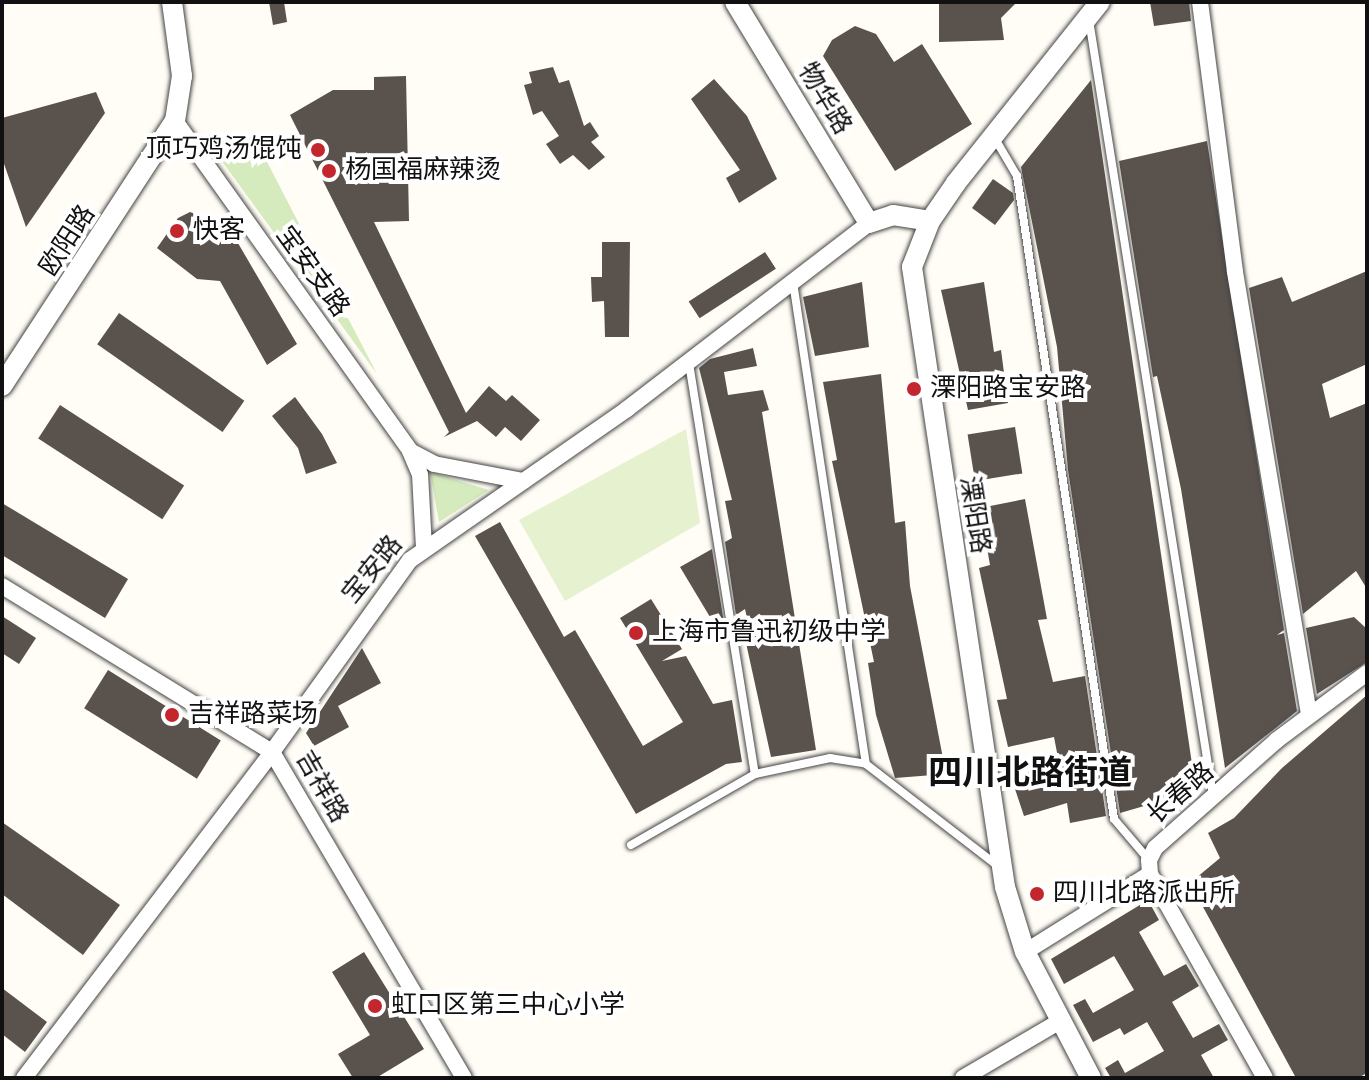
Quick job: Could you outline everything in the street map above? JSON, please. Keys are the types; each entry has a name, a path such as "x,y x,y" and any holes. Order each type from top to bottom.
{"street":[{"path":"172,2 182,76 175,121"},
{"name":"物华路","path":"735,2 869,223"},
{"name":"溧阳路","path":"1091,1078 1025,952 1002,868 913,287 916,249 930,221 1100,2"},
{"path":"1200,2 1235,272 1309,715"},
{"name":"欧阳路","path":"2,386 175,121"},
{"name":"宝安支路","path":"175,121 410,451 420,474 424,547"},
{"name":"宝安路","path":"24,1078 272,752 397,576 424,547 689,363 869,223 893,215 930,221"},
{"path":"410,451 434,464 523,481"},
{"name":"吉祥路","path":"2,586 272,752 464,1078"},
{"name":"长春路","path":"1025,952 1150,867 1155,848 1309,715 1367,673"},
{"path":"1150,867 1265,1078"},
{"path":"963,1078 1060,1021"}],"lane":[{"path":"1089,20 1213,797"},
{"path":"993,136 1017,176 1114,819 1150,867"},
{"path":"793,281 866,764"},
{"path":"689,363 755,774"},
{"path":"631,845 755,774 830,758 866,764 1002,868"}],"green space":[{"path":"252,133 377,374 221,160"},
{"path":"686,429 700,523 565,601 519,520"},
{"path":"430,472 489,490 439,522"}],"building":[{"path":"269,2 284,2 287,22 273,25"},
{"path":"939,2 1017,2 1001,18 1004,40 939,42"},
{"path":"1150,2 1189,2 1191,21 1154,26"},
{"path":"855,26 876,34 894,62 922,44 972,124 895,171 823,56 832,40"},
{"path":"553,67 559,83 569,80 584,126 590,122 599,136 591,142 605,157 589,170 573,155 560,164 546,144 559,136 542,111 533,115 524,85 532,83 529,72"},
{"path":"406,76 409,221 374,222 466,413 489,386 506,401 512,395 540,420 521,441 505,427 496,437 477,421 444,437 449,432 290,115 333,90 374,90 374,77"},
{"path":"714,79 747,116 777,179 739,203 726,178 740,170 691,99"},
{"path":"1091,80 1196,791 1120,813 1068,470 1057,347 1021,167"},
{"path":"96,92 105,113 26,227 2,158 2,118"},
{"path":"1207,141 1284,630 1277,635 1284,633 1297,711 1225,768 1181,489 1157,376 1153,377 1119,161"},
{"path":"993,179 1013,193 1014,200 995,225 972,208"},
{"path":"190,212 228,226 297,344 267,365 220,281 197,279 157,248 178,218"},
{"path":"602,242 630,242 629,337 605,337 604,301 592,302 591,277 602,277"},
{"path":"765,252 776,269 700,318 689,302"},
{"path":"1367,271 1367,364 1322,384 1330,418 1367,403 1367,589 1356,571 1303,614 1249,288 1282,277 1292,302"},
{"path":"862,282 869,347 815,356 803,297"},
{"path":"984,282 994,352 1001,350 1008,403 968,410 941,290"},
{"path":"119,313 244,401 223,432 97,344"},
{"path":"753,348 757,366 724,372 728,395 763,390 769,410 762,412 816,750 771,757 746,643 752,641 745,609 736,615 725,542 732,538 725,501 732,500 699,368 710,359"},
{"path":"881,374 895,523 905,521 910,586 946,774 895,778 876,715 868,663 874,662 832,461 837,460 823,382"},
{"path":"295,397 322,434 337,463 306,474 298,448 272,416"},
{"path":"60,405 184,486 162,519 38,439"},
{"path":"1015,427 1022,473 975,481 968,435"},
{"path":"1025,499 1047,619 1038,620 1053,682 1085,676 1106,816 1070,823 1067,803 1024,816 1011,777 1059,763 1054,737 1008,747 997,700 1007,699 979,568 990,565 980,508"},
{"path":"2,503 128,579 105,618 2,555"},
{"path":"500,522 564,637 575,630 643,746 683,722 620,618 651,599 682,649 662,661 686,656 713,704 732,700 742,762 726,764 636,814 475,536"},
{"path":"712,549 724,623 716,627 680,567"},
{"path":"2,616 36,638 19,664 2,653"},
{"path":"1354,617 1367,629 1367,662 1317,694 1306,628"},
{"path":"362,648 381,683 338,706 349,727 314,746 306,733"},
{"path":"108,670 221,740 197,779 84,708"},
{"path":"1367,695 1367,1073 1358,1078 1296,1078 1190,883 1220,858 1208,833 1234,818 1282,768"},
{"path":"2,822 120,905 83,955 2,894"},
{"path":"1148,900 1159,920 1139,932 1164,976 1186,964 1199,986 1172,1002 1193,1038 1219,1024 1228,1040 1201,1055 1214,1078 1111,1078 1105,1068 1118,1060 1125,1073 1164,1051 1147,1022 1124,1035 1120,1028 1093,1042 1073,1005 1085,999 1093,1013 1134,990 1114,956 1064,984 1051,959"},
{"path":"364,952 424,1049 376,1078 353,1078 338,1054 370,1035 332,972"},
{"path":"2,988 47,1022 25,1052 2,1034"}],"place":[{"name":"顶巧鸡汤馄饨","path":"318,150"},
{"name":"杨国福麻辣烫","path":"329,171"},
{"name":"快客","path":"177,231"},
{"name":"溧阳路宝安路","path":"914,389"},
{"name":"上海市鲁迅初级中学","path":"636,633"},
{"name":"吉祥路菜场","path":"172,715"},
{"name":"四川北路派出所","path":"1037,894"},
{"name":"虹口区第三中心小学","path":"375,1006"}],"district":[{"name":"四川北路街道","path":"1030,775"}]}
